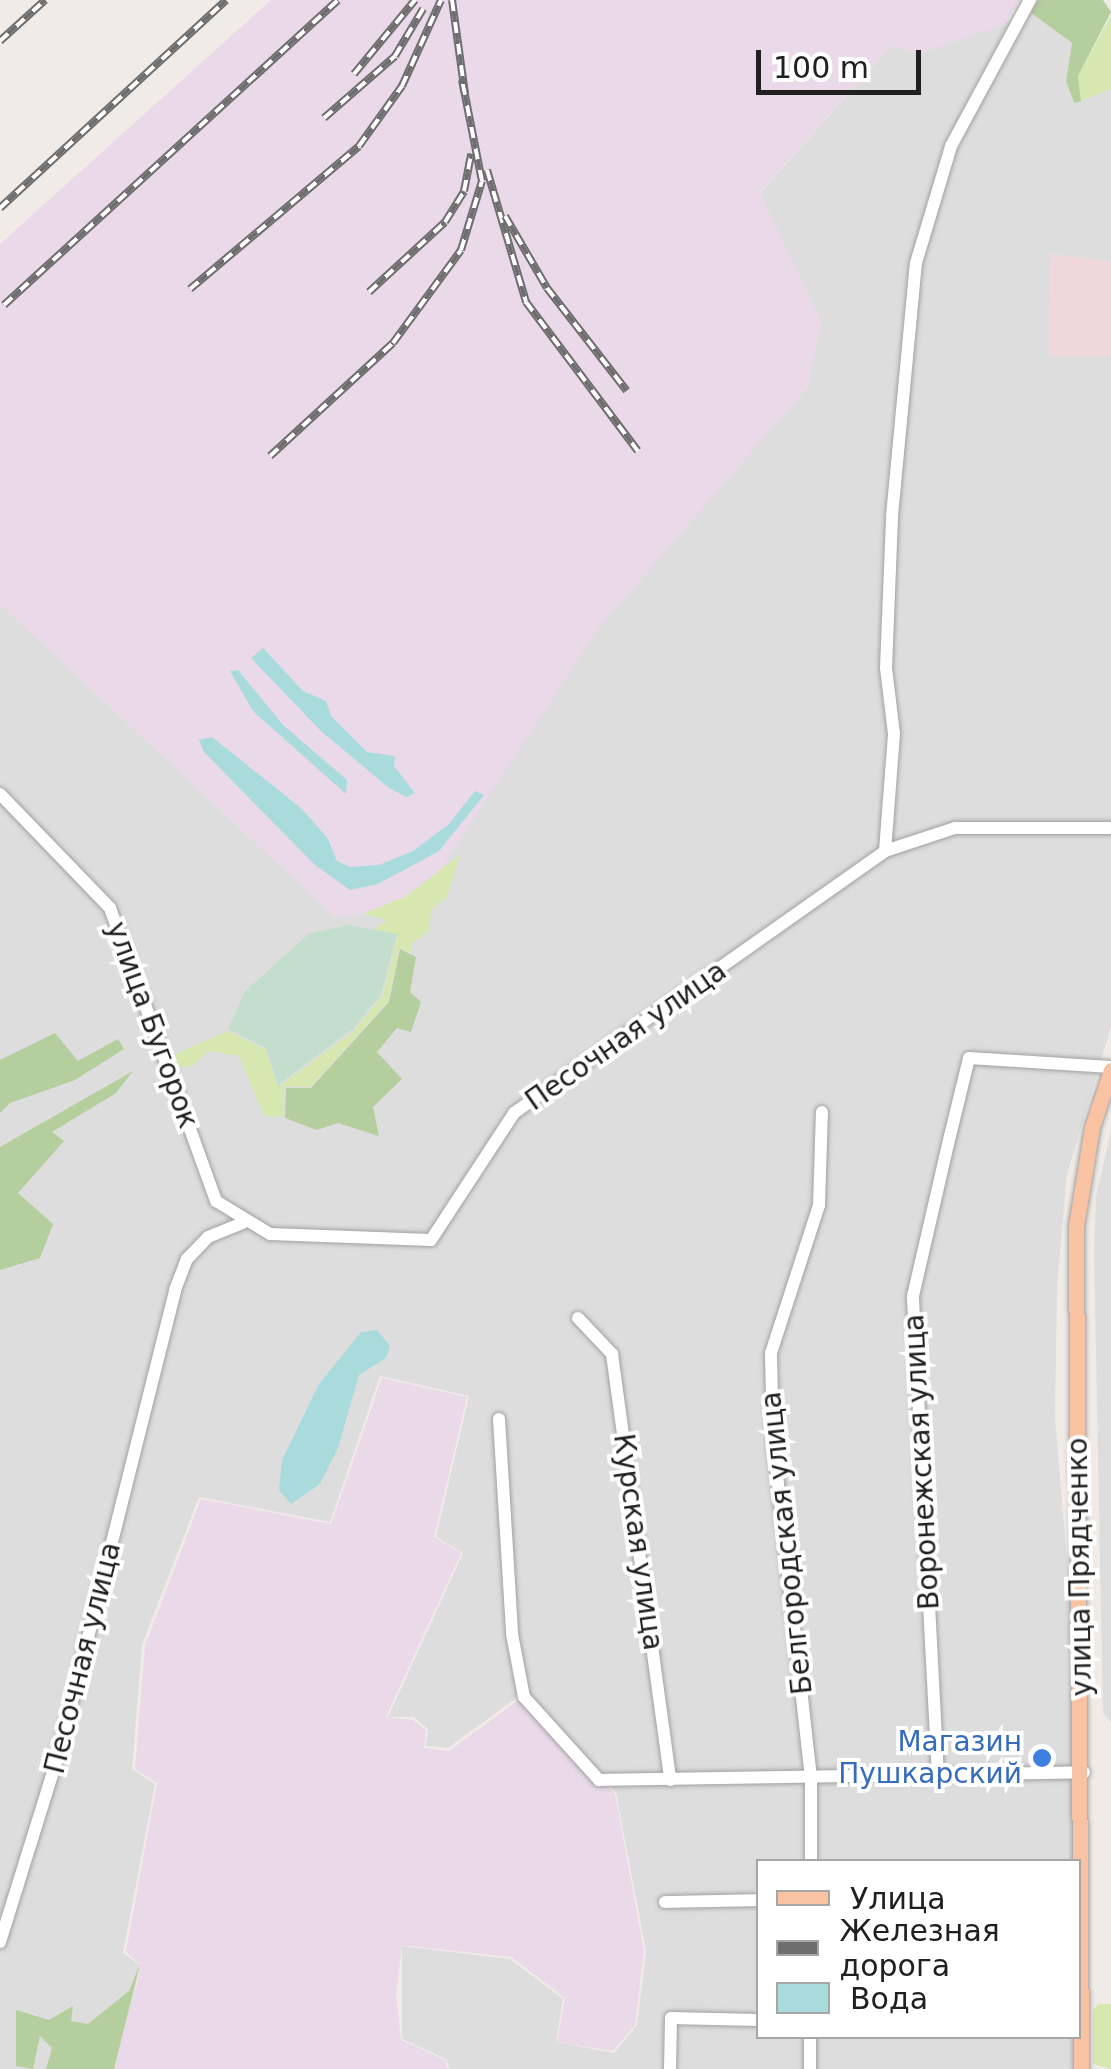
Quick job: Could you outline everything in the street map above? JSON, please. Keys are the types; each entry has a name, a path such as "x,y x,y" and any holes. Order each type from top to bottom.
{"main road":[{"name":"улица Прядченко","path":"1081,1866 1084,1772 1076,1226 1092,1127 1111,1069"},
{"name":"улица Прядченко","path":"1081,2039 1082,2069"}],"street":[{"path":"1030,0 950,146 916,263 892,516 886,668 894,734 885,851 955,828 1111,828"},
{"name":"улица Бугорок","path":"0,794 110,908 216,1201 243,1223"},
{"name":"Песочная улица","path":"0,1942 55,1768 175,1290 187,1259 208,1237 243,1223 270,1234 431,1240 514,1113 885,851"},
{"name":"Воронежская улица","path":"938,1776 913,1296 969,1058 1111,1069"},
{"name":"Белгородская улица","path":"811,1859 812,1778 773,1437 771,1353 819,1205 822,1112"},
{"name":"Курская улица","path":"578,1318 612,1354 670,1780"},
{"path":"500,1419 512,1634 524,1697 598,1780 1084,1772"},
{"path":"665,1902 756,1900"},
{"path":"670,2069 671,2018 756,2020"},
{"path":"810,2039 810,2069"}],"shaded area":[{"path":"271,0 1019,0 1004,25 918,54 892,45 760,192 821,323 807,388 598,629 414,910 335,917 0,604 0,244"},
{"path":"1031,13 1072,43 1066,81 1074,103 1111,89 1111,262 1051,254 1049,356 1111,356 1111,1027 1067,1174 1057,1287 1055,1419 1075,1654 1074,1859 756,1859 756,2039 1074,2039 1074,2069 450,2069 446,2059 402,2039 402,1946 510,1959 563,1999 556,2042 614,2053 637,2025 646,1951 616,1793 523,1693 448,1748 426,1746 428,1729 414,1717 388,1717 463,1553 436,1537 469,1396 380,1376 330,1522 199,1497 142,1645 132,1769 155,1784 123,1953 140,1965 123,2049 114,2069 0,2069 0,604 335,917 807,388 821,323 760,193 892,45 918,54"},
{"path":"1051,254 1111,262 1111,356 1049,356"},
{"path":"1111,1130 1111,1722 1103,1713 1094,1252 1096,1197"},
{"path":"382,1378 467,1397 434,1537 461,1553 386,1717 413,1720 426,1730 424,1748 449,1751 524,1696 615,1794 644,1951 635,2025 613,2051 557,2042 565,1998 511,1957 402,1945 396,1994 401,2040 445,2060 448,2069 114,2069 138,1981 140,1964 126,1952 157,1783 135,1769 145,1646 201,1499 331,1524"}],"green space":[{"path":"1038,0 1103,0 1111,12 1078,76 1081,101 1074,103 1066,81 1072,43 1031,13"},
{"path":"1111,15 1111,89 1081,101 1078,76"},
{"path":"460,855 447,897 431,910 429,931 412,943 412,953 399,948 388,1002 310,1087 284,1087 283,1117 264,1116 239,1056 208,1051 191,1067 172,1066 171,1056 228,1031 265,1049 278,1087 354,1031 383,995 398,935 373,931 387,920 363,914 406,896"},
{"path":"349,925 397,934 381,995 353,1029 278,1085 266,1048 228,1029 245,991 310,933"},
{"path":"400,949 416,957 410,992 421,1002 411,1032 397,1028 377,1052 402,1079 373,1107 379,1136 338,1123 317,1130 285,1118 286,1088 311,1088 389,1002"},
{"path":"55,1033 78,1061 118,1039 124,1049 75,1080 10,1103 0,1113 0,1060"},
{"path":"133,1071 116,1093 52,1132 64,1141 18,1193 53,1224 40,1258 0,1270 0,1147"},
{"path":"140,1964 114,2069 46,2069 52,2048 40,2036 33,2069 16,2066 16,2010 49,2020 73,2006 71,2021 88,2024 129,1991"},
{"path":"1099,2004 1111,2004 1111,2069 1093,2064 1093,2010"}],"water":[{"path":"263,648 303,691 326,701 331,716 367,752 395,756 394,766 415,793 406,797 389,788 322,732 251,658"},
{"path":"238,670 283,725 347,780 346,794 253,711 230,671"},
{"path":"212,737 302,809 328,839 337,861 350,867 379,865 413,851 449,824 475,791 484,795 439,851 378,884 350,890 315,865 204,752 199,740"},
{"path":"377,1330 390,1346 386,1358 359,1375 338,1448 320,1484 291,1504 279,1490 282,1460 319,1384 361,1332"}],"railway":[{"path":"0,41 45,0"},
{"path":"0,208 226,0"},
{"path":"4,305 338,0"},
{"path":"354,74 415,0"},
{"path":"190,289 359,146 402,86 441,0"},
{"path":"452,0 465,94"},
{"path":"324,118 395,56 423,9"},
{"path":"270,456 393,343 461,250 482,181 462,80"},
{"path":"369,292 445,222 464,191 471,154"},
{"path":"487,170 526,302 638,451"},
{"path":"505,216 547,288 627,391"}],"place":[{"name":"Магазин Пушкарский","path":"1042,1758"}]}
